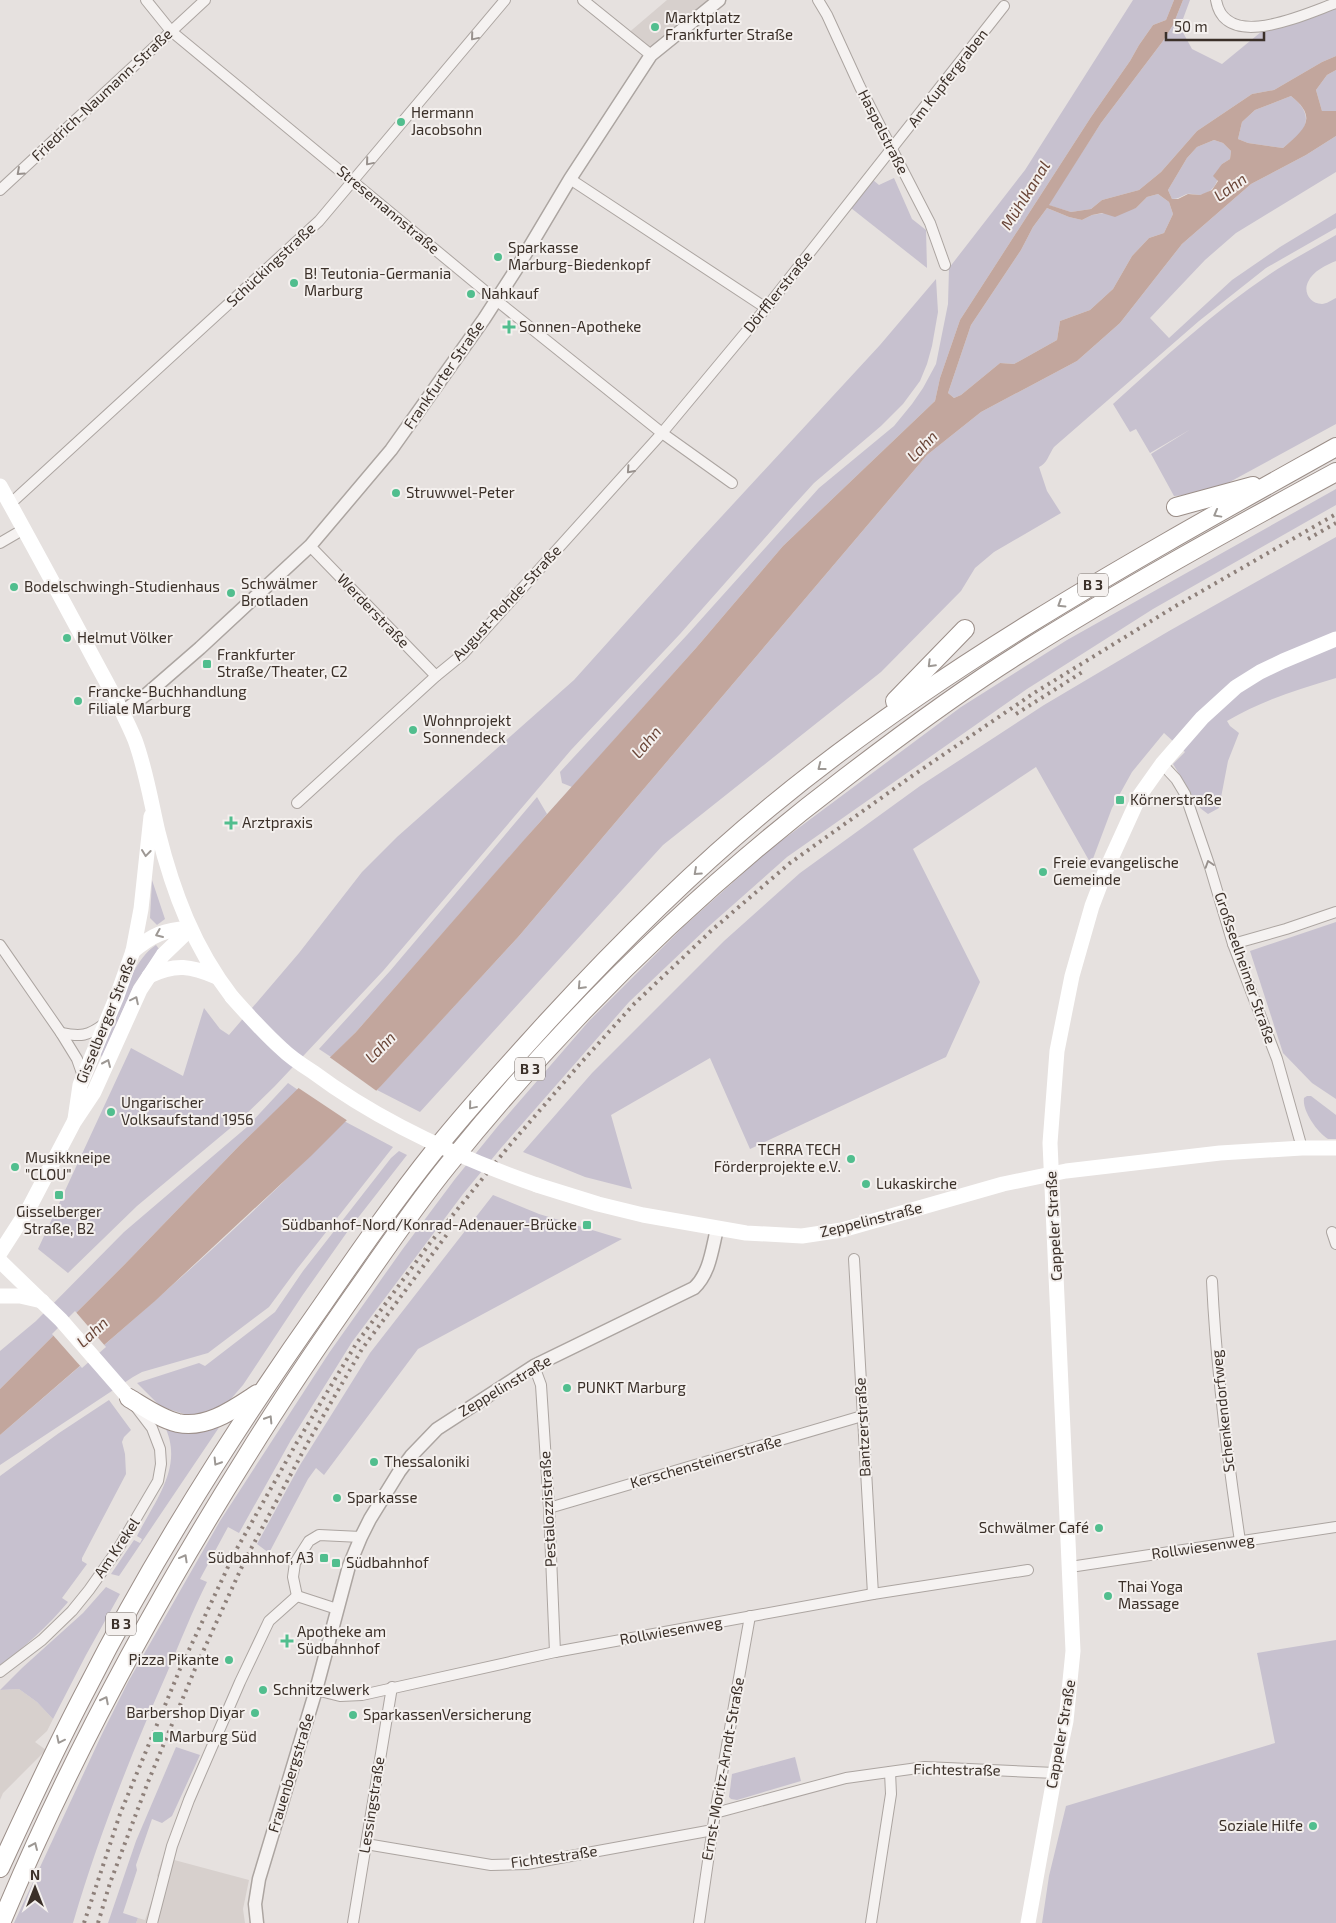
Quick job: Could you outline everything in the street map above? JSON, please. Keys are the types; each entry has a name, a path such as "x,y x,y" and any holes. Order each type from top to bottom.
{"highway":[{"name":"B 3","path":"0,1868 88,1686 142,1587 197,1494 262,1391 384,1216 435,1149 499,1074 611,953 769,808 859,737 924,691 1084,590 1336,447"},
{"name":"B 3","path":"1,1923 54,1802 118,1676 200,1530 293,1381 393,1238 446,1167 567,1028 664,931 726,874 843,778 1016,656 1107,601 1336,472"},
{"path":"1176,506 1278,480"},
{"path":"859,737 966,629"},
{"path":"129,1398 152,1418 178,1423 196,1423 213,1420 262,1391"}],"main road":[{"path":"0,486 122,712 136,743 171,880 190,929 217,977 232,997 283,1050 342,1094 441,1148 482,1165 598,1204 717,1228"},
{"name":"Cappeler Straße","path":"1028,1923 1066,1721 1073,1651 1050,1143 1057,1052 1072,976 1092,906 1108,864 1140,795 1162,764 1216,704 1236,687 1282,660 1336,639"},
{"path":"133,952 141,909 152,805"},
{"name":"Gisselberger Straße","path":"74,1122 78,1092 83,1076 106,1023 133,952 157,934 168,930 190,929"},
{"name":"Gisselberger Straße","path":"0,1253 36,1197 74,1122 94,1092 132,1006 148,976 163,955 190,929"},
{"path":"148,976 161,970 178,966 202,970 217,977"},
{"path":"1302,1148 1336,1148"},
{"name":"Zeppelinstraße","path":"717,1228 768,1235 817,1235 842,1230 1003,1184 1051,1174 1220,1153 1302,1148"},
{"path":"0,1261 43,1302 129,1398"},
{"path":"0,1296 20,1296 43,1302"}],"street":[{"name":"Stresemannstraße","path":"146,0 171,31 496,300 662,433 732,484"},
{"name":"Friedrich-Naumann-Straße","path":"0,190 205,0"},
{"name":"Schückingstraße","path":"10,504 319,221 505,0"},
{"path":"583,0 651,56"},
{"name":"Frankfurter Straße","path":"122,712 147,694 200,648 310,546 391,450 496,300 570,179 651,56 718,0"},
{"name":"Haspelstraße","path":"818,0 930,223 945,265"},
{"path":"1216,0 1224,17 1230,22 1246,28 1262,27 1336,3"},
{"name":"Am Kupfergraben","path":"892,150 1004,6"},
{"name":"Dörfflerstraße","path":"662,433 766,308 892,150"},
{"path":"570,179 766,308"},
{"name":"August-Rohde-Straße","path":"297,802 436,676 463,654 662,433"},
{"path":"0,543 24,529"},
{"name":"Werderstraße","path":"310,546 436,676"},
{"name":"Großseelheimer Straße","path":"1162,764 1176,779 1185,794 1210,867 1233,944 1277,1059 1302,1148"},
{"path":"1233,944 1336,912"},
{"path":"0,945 62,1033 77,1059 83,1076"},
{"path":"62,1033 82,1036 93,1032 106,1023"},
{"name":"Zeppelinstraße","path":"361,1537 399,1472 427,1439 451,1419 534,1366 694,1288 706,1272 717,1228"},
{"path":"1332,1232 1336,1244"},
{"name":"Bantzerstraße","path":"854,1259 873,1594"},
{"name":"Schenkendorfweg","path":"1212,1281 1224,1430 1240,1541"},
{"name":"Pestalozzistraße","path":"534,1366 541,1385 549,1508 555,1652"},
{"name":"Kerschensteinerstraße","path":"549,1508 862,1416"},
{"name":"Am Krekel","path":"0,1672 58,1627 89,1590 132,1528 158,1481 160,1471 160,1449 152,1418"},
{"name":"Rollwiesenweg","path":"1070,1566 1336,1527"},
{"path":"296,1591 293,1577 295,1563 304,1545 312,1538 319,1535 361,1537"},
{"name":"Frauenbergstraße","path":"257,1923 255,1904 259,1879 316,1690 349,1566 361,1537"},
{"name":"Rollwiesenweg","path":"316,1690 340,1696 362,1695 555,1652 873,1594 1028,1570"},
{"path":"296,1591 337,1609"},
{"path":"152,1923 172,1846 207,1756 269,1621 296,1591"},
{"name":"Ernst-Moritz-Arndt-Straße","path":"699,1923 714,1813 750,1616"},
{"name":"Lessingstraße","path":"353,1923 392,1687"},
{"name":"Fichtestraße","path":"714,1813 846,1778 925,1767 1055,1774"},
{"path":"870,1923 891,1794 890,1772"},
{"name":"Fichtestraße","path":"366,1844 492,1865 527,1864 713,1830"}],"shaded area":[{"name":"Marktplatz Frankfurter Straße","path":"667,0 707,0 645,50 626,35"},
{"path":"1133,0 1174,0 1166,20 1153,25 1139,45 960,320 940,378 935,401 783,546 696,648 572,787 562,783 560,772 687,635 819,488 894,426 912,404 936,364 948,304 949,268 1025,170"},
{"path":"1183,0 1190,0 1180,27 1192,49 1222,64 1261,32 1336,8 1336,56 1274,90 1252,94 1197,131 1161,172 1139,190 1102,200 1091,209 1071,212 1048,205 1101,123 1163,41 1173,25"},
{"path":"1336,70 1336,111 1322,111 1316,90 1327,75"},
{"path":"1291,96 1299,103 1306,117 1304,127 1297,137 1283,148 1248,143 1238,139 1242,122 1255,110"},
{"path":"1336,136 1336,172 1236,233 1205,260 1150,318 1169,338 1232,280 1280,247 1336,213 1336,228 1266,268 1199,321 1054,447 1046,461 1039,467 1047,491 1061,513 994,552 975,568 961,591 881,672 663,845 420,1112 377,1090 519,936 927,455 981,412 1077,361 1120,323 1182,244 1251,184 1306,155"},
{"path":"1214,140 1223,143 1231,151 1230,159 1222,164 1216,184 1206,193 1200,195 1189,194 1172,199 1168,190 1187,158 1197,147"},
{"path":"894,178 912,219 926,230 927,268 851,208 873,180 879,185"},
{"path":"1158,194 1169,202 1173,214 1164,233 1149,238 1132,256 1113,289 1090,310 1060,321 1057,340 1014,364 1000,363 961,395 954,398 948,393 971,325 1047,208 1082,220 1092,215 1136,208 1147,197"},
{"path":"1336,235 1336,261 1316,272 1310,278 1306,290 1314,302 1322,304 1336,298 1336,424 1226,484 1199,494 1174,496 1151,454 1191,429 1150,453 1136,429 1130,432 1113,404 1228,304 1278,269"},
{"path":"936,279 938,312 932,346 920,381 903,404 881,426 814,483 680,634 571,750 383,971 275,1086 240,1120 137,1206 68,1273 38,1249 131,1048 183,1076 204,1008 220,1029 229,1035 299,953 362,872 397,837 574,680 698,542 880,345"},
{"path":"1336,489 1336,505 1153,609 1027,689 787,857 708,927 629,1002 463,1194 352,1342 291,1440 239,1533 228,1527 200,1579 207,1582 128,1765 93,1859 73,1923 14,1923 128,1682 220,1521 329,1353 402,1250 455,1179 498,1126 589,1021 682,928 769,850 961,707 1067,640"},
{"path":"1336,537 1336,678 1267,701 1227,721 1239,733 1228,761 1219,808 1208,814 1200,808 1173,764 1185,752 1164,733 1132,772 1112,808 1091,864 1036,767 913,849 980,982 946,1057 750,1149 710,1058 611,1115 632,1189 585,1177 523,1152 592,1073 724,941 800,873 920,786 1044,705 1169,631"},
{"path":"537,797 547,814 356,1032 331,1057 319,1049 390,971"},
{"path":"152,880 165,919 157,925 150,918"},
{"path":"1336,922 1336,1099 1312,1083 1283,1053 1250,951"},
{"path":"156,945 159,949 134,985 102,1057 100,1054 122,995 146,953"},
{"path":"288,1083 298,1090 239,1146 0,1389 0,1351 36,1321 124,1232 247,1127"},
{"path":"1311,1096 1336,1115 1336,1139 1328,1139 1311,1121 1304,1103 1304,1098"},
{"path":"344,1121 393,1147 269,1307 208,1353 142,1372 0,1465 0,1435 219,1243"},
{"path":"399,1151 407,1155 350,1228 243,1385 230,1400 212,1412 188,1415 161,1407 137,1383 199,1363 205,1366 275,1312 303,1271 391,1158"},
{"path":"493,1195 539,1214 622,1239 418,1349 324,1475 316,1468 308,1479 269,1553 257,1544 300,1465 370,1353"},
{"path":"109,1400 131,1430 122,1442 126,1474 82,1558 82,1561 87,1564 62,1598 68,1602 36,1636 0,1665 0,1476 59,1433"},
{"path":"164,1425 220,1426 119,1576 111,1574 134,1540 140,1543 142,1539 137,1536 165,1482 171,1455 170,1440"},
{"path":"106,1587 120,1594 53,1719 37,1702 19,1689 0,1690 83,1613"},
{"path":"1336,1640 1336,1923 1042,1923 1049,1876 1066,1806 1275,1743 1257,1653"},
{"path":"19,1689 37,1702 53,1719 47,1731 35,1742 46,1750 3,1793 0,1800 0,1690"},
{"path":"176,1747 200,1755 172,1816 162,1823 152,1819 136,1865 137,1870 123,1913 138,1918 136,1923 108,1923 136,1841"},
{"path":"795,1757 801,1781 737,1800 729,1797 732,1774"},
{"path":"163,1857 249,1880 243,1909 245,1923 136,1923 138,1918 145,1920 160,1878 157,1876"}],"water":[{"name":"Lahn","path":"1174,0 1183,0 1173,25 1163,41 1101,123 1049,205 1071,212 1091,209 1102,200 1139,190 1161,172 1197,131 1252,94 1274,90 1336,56 1336,70 1327,75 1316,90 1322,111 1336,111 1336,136 1306,155 1251,184 1182,244 1120,323 1077,361 981,412 927,455 519,936 381,1086 311,1156 155,1301 0,1435 0,1389 239,1146 356,1032 523,841 696,648 783,546 935,401 940,378 960,320 1139,45 1153,25 1166,20","holes":["1291,96 1305,111 1305,124 1297,135 1283,148 1248,143 1238,139 1242,122 1255,110","1214,140 1223,143 1231,151 1230,159 1222,164 1213,176 1218,181 1212,190 1200,195 1188,194 1178,199 1172,199 1168,190 1187,158 1197,147","1158,194 1169,202 1173,214 1164,233 1149,238 1132,256 1113,289 1090,310 1060,321 1057,340 1014,364 1000,363 961,395 954,398 948,393 971,325 1047,208 1082,220 1102,213 1115,217 1136,208 1147,197"]}],"pier":[{"path":"328,1056 378,1092 348,1121 297,1087"},
{"path":"75,1311 106,1347 82,1368 52,1334"}],"railway":[{"path":"84,1923 120,1814 180,1669 235,1552 296,1444 356,1344 430,1243 509,1146 579,1065 634,1004 712,930 790,863 912,776 1034,693 1174,607 1336,514"},
{"path":"1308,539 1336,523"},
{"path":"1016,714 1084,671"},
{"path":"98,1923 110,1883 148,1782 195,1669 245,1560 307,1444 362,1349 448,1233"}],"place":[{"name":"Marktplatz Frankfurter Straße","path":"655,27"},
{"name":"Hermann Jacobsohn","path":"401,122"},
{"name":"Sparkasse Marburg-Biedenkopf","path":"498,257"},
{"name":"B! Teutonia-Germania Marburg","path":"294,283"},
{"name":"Nahkauf","path":"471,294"},
{"name":"Sonnen-Apotheke","path":"509,327"},
{"name":"Struwwel-Peter","path":"396,493"},
{"name":"Bodelschwingh-Studienhaus","path":"14,587"},
{"name":"Schwälmer Brotladen","path":"231,593"},
{"name":"Helmut Völker","path":"67,638"},
{"name":"Frankfurter Straße/Theater, C2","path":"207,664"},
{"name":"Francke-Buchhandlung Filiale Marburg","path":"78,701"},
{"name":"Wohnprojekt Sonnendeck","path":"413,730"},
{"name":"Körnerstraße","path":"1120,800"},
{"name":"Arztpraxis","path":"231,823"},
{"name":"Freie evangelische Gemeinde","path":"1043,872"},
{"name":"Ungarischer Volksaufstand 1956","path":"111,1112"},
{"name":"TERRA TECH Förderprojekte e.V.","path":"851,1159"},
{"name":"Musikkneipe \"CLOU\"","path":"15,1167"},
{"name":"Lukaskirche","path":"866,1184"},
{"name":"Gisselberger Straße, B2","path":"59,1195"},
{"name":"Südbanhof-Nord/Konrad-Adenauer-Brücke","path":"587,1225"},
{"name":"PUNKT Marburg","path":"567,1388"},
{"name":"Thessaloniki","path":"374,1462"},
{"name":"Sparkasse","path":"337,1498"},
{"name":"Schwälmer Café","path":"1099,1528"},
{"name":"Südbahnhof, A3","path":"324,1558"},
{"name":"Südbahnhof","path":"336,1563"},
{"name":"Thai Yoga Massage","path":"1108,1596"},
{"name":"Apotheke am Südbahnhof","path":"287,1641"},
{"name":"Pizza Pikante","path":"229,1660"},
{"name":"Schnitzelwerk","path":"263,1690"},
{"name":"Barbershop Diyar","path":"255,1713"},
{"name":"SparkassenVersicherung","path":"353,1715"},
{"name":"Marburg Süd","path":"158,1737"},
{"name":"Soziale Hilfe","path":"1313,1826"}],"water label":[{"name":"Mühlkanal","path":"1025,195"}]}
